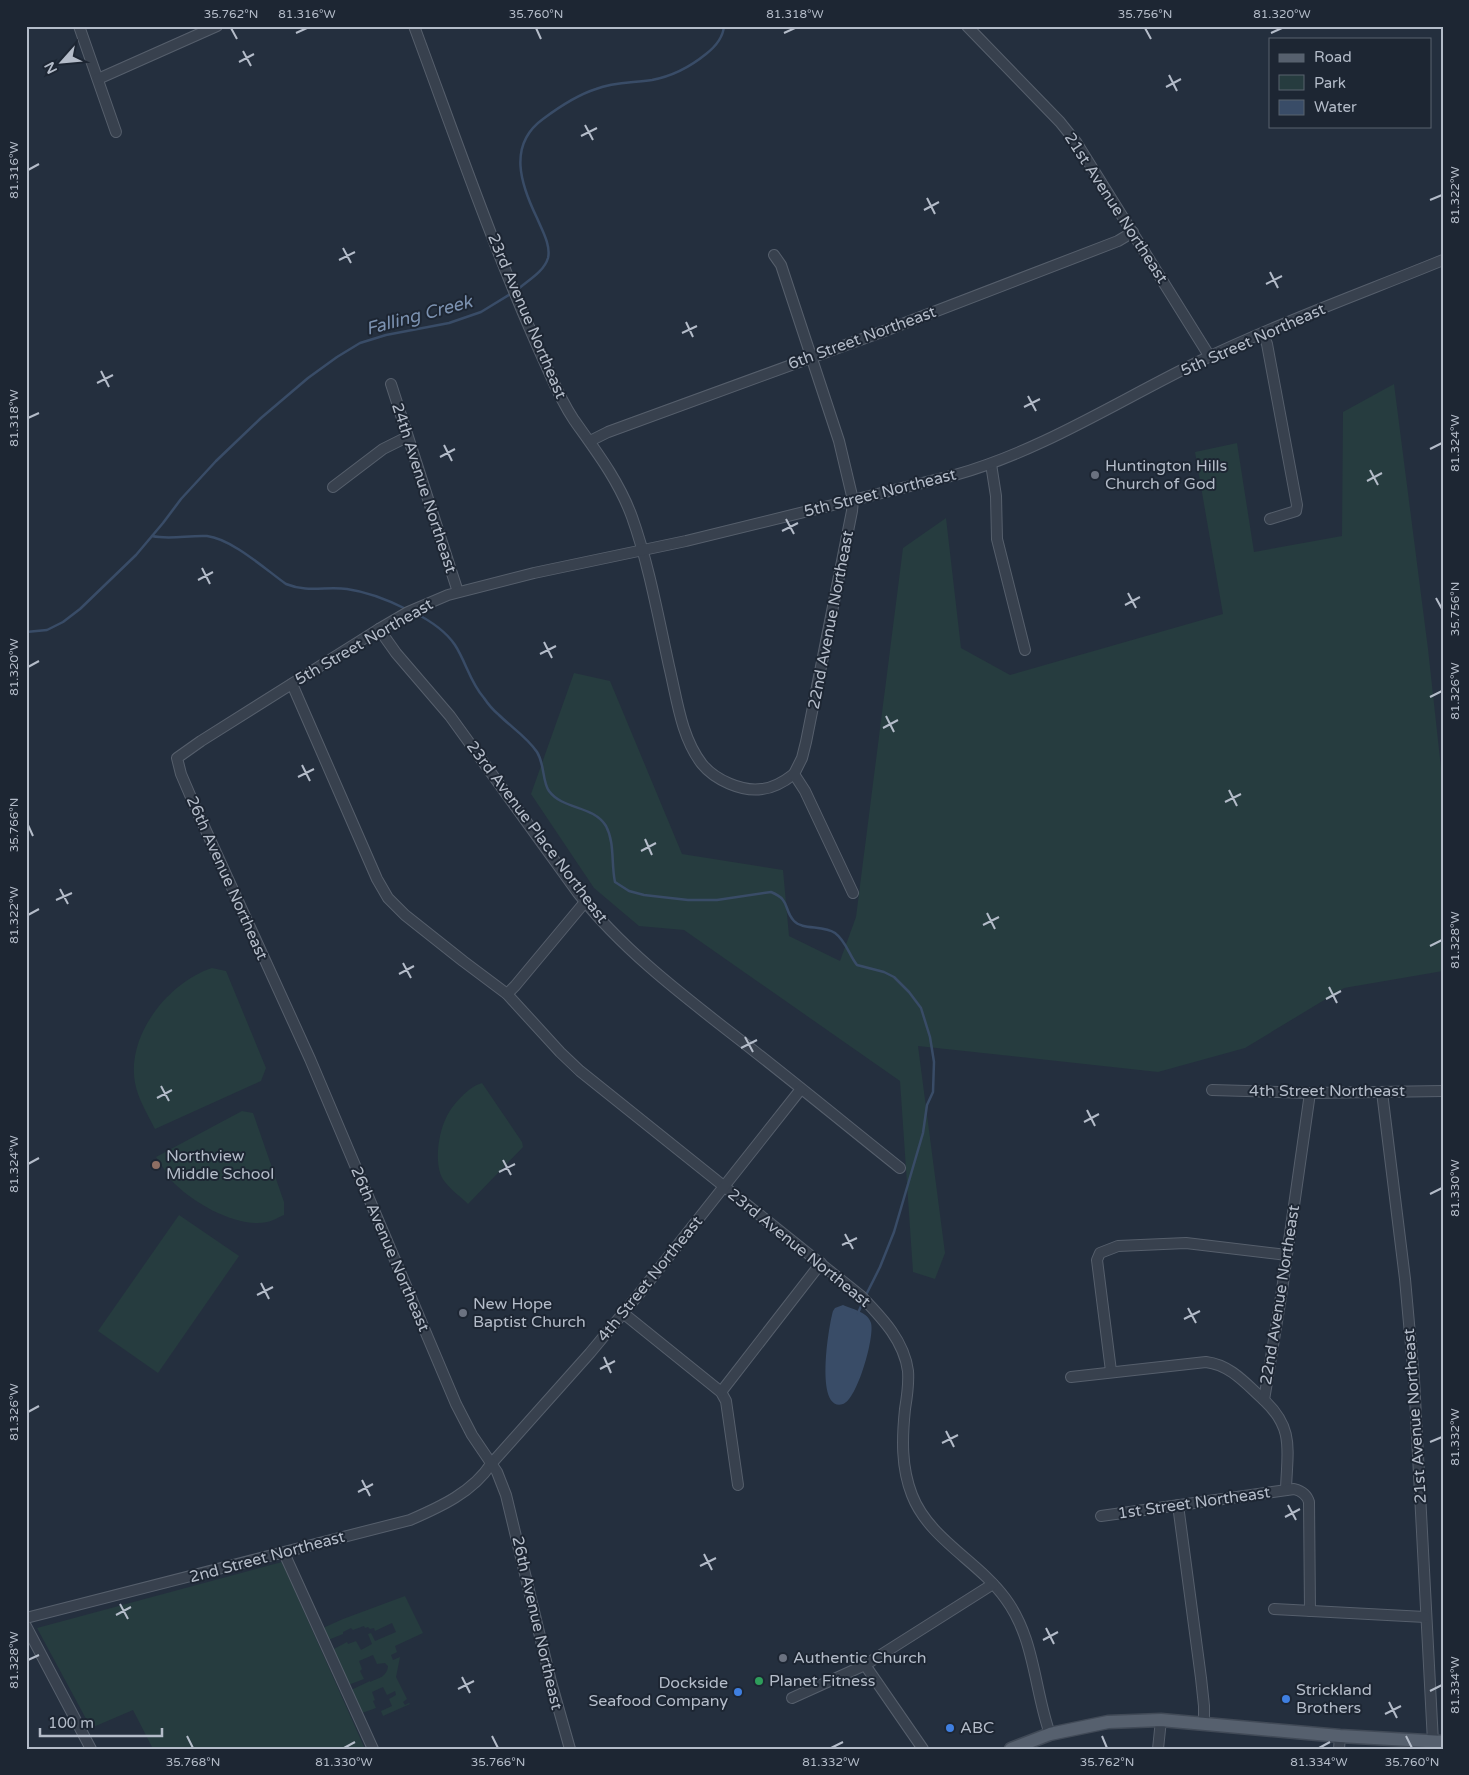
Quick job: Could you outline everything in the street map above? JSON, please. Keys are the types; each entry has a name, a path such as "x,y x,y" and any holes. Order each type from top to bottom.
{"main road":[{"path":"1011,1749 1050,1734 1108,1722 1161,1720 1204,1723 1340,1743 1438,1742"}],"street":[{"path":"78,26 116,132"},
{"path":"98,79 217,26"},
{"name":"23rd Avenue Northeast","path":"414,26 522,313 562,400 590,441 624,497 632,517 651,584 682,722 694,752 706,769 724,782 737,786 760,790 775,786 794,774"},
{"name":"21st Avenue Northeast","path":"967,26 1060,122 1076,142 1210,357"},
{"name":"6th Street Northeast","path":"590,441 608,432 811,358 1118,241 1133,232"},
{"name":"22nd Avenue Northeast","path":"774,255 780,265 839,440 853,500 806,742 802,758 794,774"},
{"name":"5th Street Northeast","path":"177,758 379,629 428,602 458,592 853,500 955,475 991,464 1052,437 1210,357 1443,260"},
{"path":"1263,334 1267,344 1297,505 1296,511 1270,519"},
{"name":"24th Avenue Northeast","path":"391,384 458,592"},
{"path":"332,487 383,449 407,437"},
{"path":"991,464 996,496 998,539 1025,650"},
{"name":"23rd Avenue Place Northeast","path":"379,629 396,653 450,716 585,902 600,919 639,957 900,1168"},
{"name":"23rd Avenue Northeast","path":"292,684 377,879 388,898 418,926 507,994 580,1072 860,1296 889,1327 900,1346 908,1370 902,1450 911,1494 937,1532 993,1584 1005,1598 1025,1635 1050,1734"},
{"name":"26th Avenue Northeast","path":"177,758 181,774 193,802 321,1086 456,1404 472,1435 501,1481 511,1510 551,1682 570,1749"},
{"path":"794,774 805,791 853,893"},
{"path":"507,994 585,902"},
{"name":"4th Street Northeast","path":"491,1464 624,1313 801,1089"},
{"name":"4th Street Northeast","path":"1212,1090 1310,1093 1443,1091"},
{"name":"21st Avenue Northeast","path":"1382,1092 1405,1279 1414,1379 1425,1616 1438,1742"},
{"name":"22nd Avenue Northeast","path":"1286,1490 1286,1431 1278,1415 1264,1400 1310,1093"},
{"path":"1111,1371 1097,1260 1100,1253 1118,1246 1186,1244 1287,1255"},
{"path":"721,1392 821,1264"},
{"path":"624,1313 721,1392 726,1401 738,1485"},
{"path":"1070,1377 1111,1371 1214,1362 1231,1370 1264,1400"},
{"name":"2nd Street Northeast","path":"26,1618 410,1520 435,1510 462,1493 483,1476 491,1464"},
{"path":"1286,1490 1298,1490 1304,1493 1309,1502 1310,1611"},
{"name":"1st Street Northeast","path":"1101,1516 1286,1490"},
{"path":"1178,1505 1201,1678 1204,1723"},
{"path":"284,1553 373,1749"},
{"path":"792,1698 865,1665 993,1584"},
{"path":"1274,1609 1425,1616"},
{"path":"26,1626 91,1749"},
{"path":"865,1665 923,1749"},
{"path":"1158,1749 1161,1720"}],"green space":[{"path":"1394,384 1428,649 1443,786 1443,971 1344,988 1245,1048 1158,1072 918,1046 945,1253 935,1279 913,1272 900,1081 684,930 639,926 594,888 531,794 574,673 610,681 682,854 783,870 789,936 840,961 856,917 903,548 946,518 961,648 1010,675 1223,614 1195,452 1237,443 1254,552 1342,536 1343,412"},
{"path":"212,968 226,971 266,1068 261,1081 155,1129 136,1089 134,1065 137,1047 144,1029 166,998 196,975"},
{"path":"482,1083 522,1142 523,1147 468,1204 450,1188 441,1176 438,1160 439,1142 443,1125 452,1108 466,1092"},
{"path":"242,1111 253,1113 284,1202 284,1215 269,1221 243,1222 206,1207 185,1193 173,1182 156,1157"},
{"path":"179,1215 239,1256 158,1373 98,1331"},
{"path":"282,1562 365,1749 153,1749 133,1710 91,1728 37,1628"},
{"path":"405,1596 423,1633 395,1646 397,1652 391,1655 393,1660 400,1657 396,1677 407,1699 403,1702 405,1705 410,1704 383,1716 381,1711 392,1706 389,1699 396,1695 395,1691 387,1695 383,1687 372,1692 376,1708 362,1713 351,1690 382,1677 386,1673 388,1666 385,1663 377,1664 373,1655 359,1661 362,1669 360,1671 364,1679 348,1685 332,1650 347,1642 348,1644 356,1641 361,1650 372,1644 368,1634 371,1633 375,1641 396,1632 392,1623 375,1631 374,1628 365,1628 364,1626 353,1630 351,1628 343,1632 343,1634 328,1640 323,1628"}],"water":[{"path":"843,1305 867,1316 872,1330 868,1354 859,1380 854,1392 843,1404 834,1403 829,1395 826,1382 826,1366 833,1311 835,1308"}],"waterway":[{"name":"Falling Creek","path":"517,290 543,268 549,253 546,238 526,192 520,166 521,153 532,129 562,106 589,92 610,85 660,78 687,67 706,54 715,45 722,34 724,26"},
{"name":"Falling Creek","path":"26,632 47,630 63,622 80,609 136,555 181,499 216,461 261,418 308,378 337,357 360,343 386,335 449,323 481,312 512,293"},
{"path":"152,536 166,538 207,536 217,538 248,556 286,584 309,589 339,588 355,590 392,602 406,609"},
{"path":"413,612 436,626 451,640 479,692 495,711 524,737 537,752 549,791 562,802 594,814 606,826 611,839 615,882 629,891 644,895 688,900 717,900 771,892 781,898 794,921 802,926 825,929 835,933 842,940 857,965 884,972 894,977 921,1008 930,1037 934,1062 933,1092 927,1105 923,1133 894,1232 865,1297"},
{"path":"858,1313 863,1302"}],"place":[{"name":"Huntington Hills Church of God","path":"1095,475"},
{"name":"Northview Middle School","path":"156,1165"},
{"name":"New Hope Baptist Church","path":"463,1313"},
{"name":"Authentic Church","path":"783,1658"},
{"name":"Planet Fitness","path":"759,1681"},
{"name":"Dockside Seafood Company","path":"738,1692"},
{"name":"Strickland Brothers","path":"1286,1699"},
{"name":"ABC","path":"950,1728"}]}
